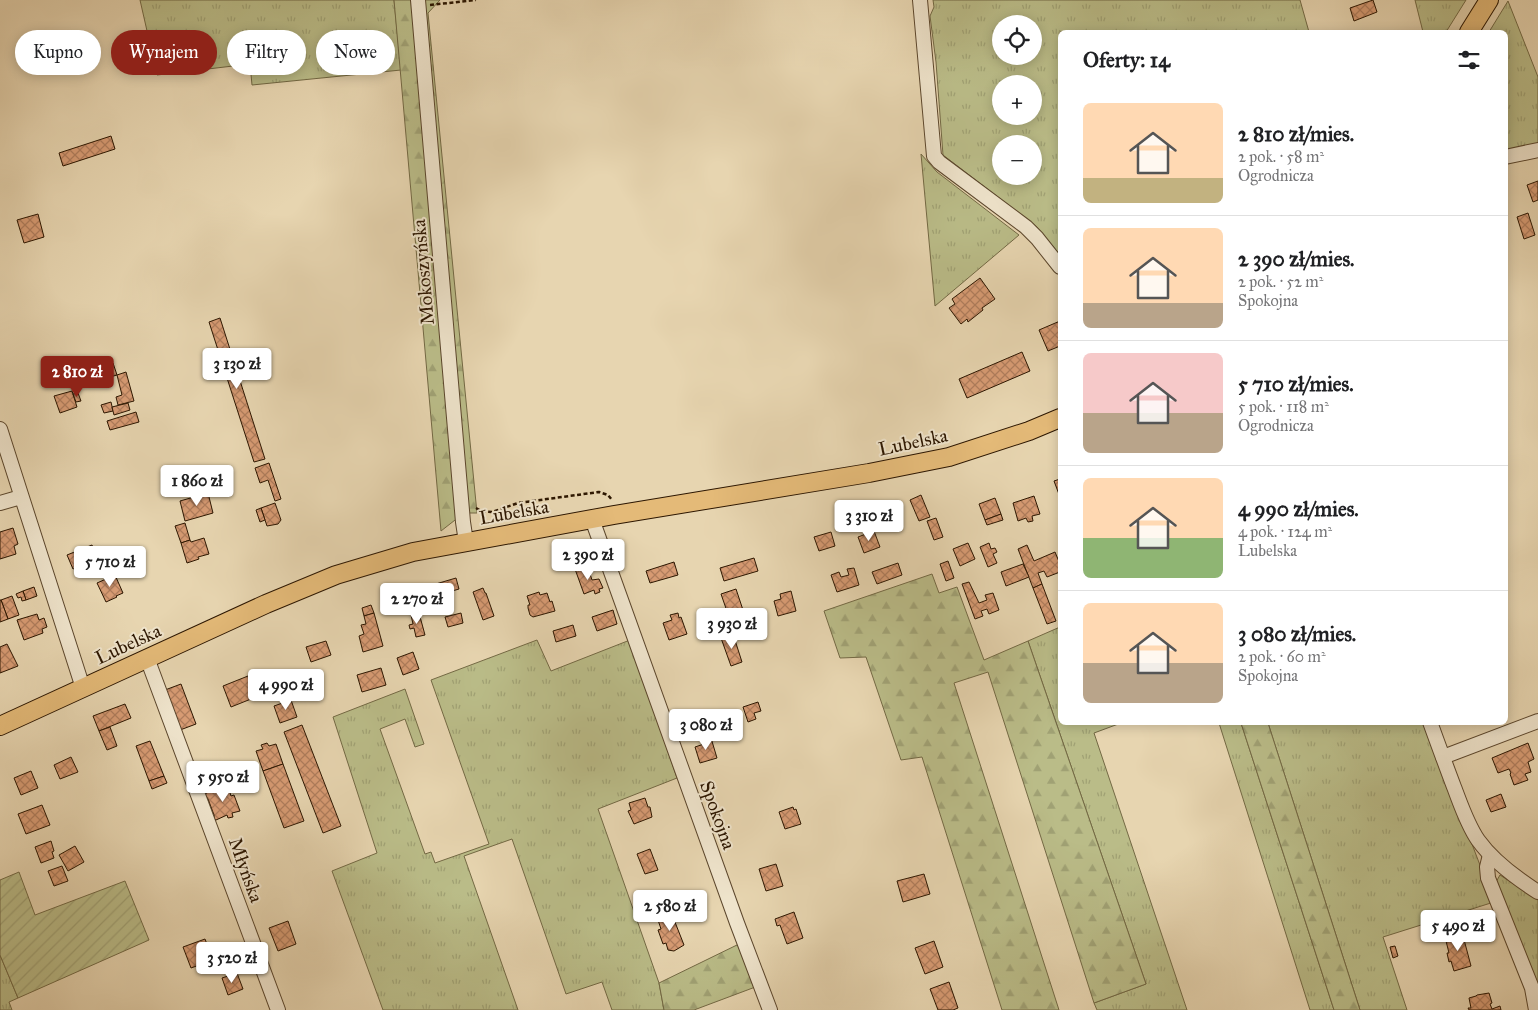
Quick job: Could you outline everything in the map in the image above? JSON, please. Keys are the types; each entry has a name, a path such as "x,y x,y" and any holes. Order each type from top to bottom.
{"main road":[{"path":"1470,30 1489,0"},
{"name":"Lubelska","path":"0,726 266,604 336,575 413,552 869,473 949,457 1020,434 1058,419"}],"street":[{"path":"920,0 934,156 939,162 1026,227 1058,265"},
{"name":"Mokoszyńska","path":"418,3 466,542"},
{"path":"1508,156 1538,150"},
{"path":"0,430 83,688"},
{"path":"0,503 21,496"},
{"name":"Spokojna","path":"592,520 737,924 770,1010"},
{"name":"Młyńska","path":"147,658 278,1010"},
{"path":"1443,757 1538,721"},
{"path":"1431,725 1470,826 1478,840 1490,855 1538,892"},
{"path":"1490,855 1487,867 1488,878 1532,988 1536,1010"}],"path":[{"path":"418,3 476,0"},
{"path":"472,504 482,511 492,512 518,503 599,492 608,495 613,506"}],"green space":[{"path":"140,0 394,0 401,70 395,71 395,30 316,30 316,75 351,75 252,85 251,75 306,75 306,30 227,30 227,67 217,68 217,30 147,30"},
{"path":"394,0 440,0 428,13 477,513 464,513 441,531"},
{"path":"933,0 1300,0 1308,30 1058,30 1058,253 1037,227 943,155 936,62 930,16 934,7"},
{"path":"1415,0 1466,0 1447,30 1422,30"},
{"path":"1508,1 1538,77 1538,143 1508,150 1508,30 1490,30"},
{"path":"921,154 937,172 1019,235 935,306"},
{"path":"932,574 939,593 957,587 984,660 1028,641 1146,984 1094,1003 988,672 954,683 1059,1010 1002,1010 922,757 901,760 866,657 840,658 824,611"},
{"path":"1058,628 1058,725 1116,725 1094,733 1187,1010 1097,1010 1094,1003 1146,984 1028,641"},
{"path":"537,640 551,671 630,640 677,778 598,809 659,983 664,1010 612,1010 602,982 566,994 512,839 464,856 518,1010 383,1010 332,871 377,853 333,717 405,689 424,744 415,747 405,719 380,729 425,854 431,852 435,863 489,844 431,680"},
{"path":"1220,725 1242,725 1334,1010 1310,1010"},
{"path":"1242,725 1269,725 1360,1010 1334,1010"},
{"path":"1269,725 1427,725 1494,902 1383,937 1407,1010 1360,1010"},
{"path":"19,872 35,915 125,881 149,940 18,998 0,955 0,880"},
{"path":"1500,875 1538,900 1538,998 1496,882"},
{"path":"741,943 758,986 694,1010 664,1010 659,983"},
{"path":"0,955 18,998 9,1002 12,1010 0,1010"}],"building":[{"path":"1373,0 1377,12 1354,21 1350,8"},
{"path":"111,136 115,149 63,166 59,153"},
{"path":"1538,181 1538,200 1533,202 1527,185"},
{"path":"1528,213 1535,235 1524,239 1517,217"},
{"path":"38,214 44,237 24,243 17,220"},
{"path":"980,278 995,299 982,308 983,310 968,322 967,319 961,324 949,308 955,304 952,299"},
{"path":"220,318 265,459 254,462 209,322"},
{"path":"1058,322 1058,347 1048,351 1039,330"},
{"path":"1022,352 1030,371 967,398 959,379"},
{"path":"113,363 117,375 85,384 81,372"},
{"path":"126,372 134,401 118,405 116,397 122,395 117,375"},
{"path":"72,391 77,407 60,413 54,396"},
{"path":"78,393 81,401 76,402 73,394"},
{"path":"111,402 113,411 104,413 101,405"},
{"path":"128,403 130,410 114,415 112,407"},
{"path":"136,412 139,422 110,430 107,421"},
{"path":"269,463 281,499 275,501 268,480 260,483 255,468"},
{"path":"1058,480 1058,492 1054,481"},
{"path":"208,493 213,513 185,521 180,501"},
{"path":"921,495 930,517 919,521 910,500"},
{"path":"1034,496 1040,514 1032,516 1033,521 1028,522 1026,518 1018,521 1013,503"},
{"path":"995,498 1001,514 985,520 979,504"},
{"path":"275,503 281,520 278,524 267,526 261,508"},
{"path":"261,508 265,520 260,522 256,510"},
{"path":"1001,514 1003,520 987,525 985,520"},
{"path":"936,518 943,537 934,540 927,521"},
{"path":"185,523 190,540 181,543 175,526"},
{"path":"13,528 18,544 14,546 16,554 0,559 0,532"},
{"path":"874,531 880,547 864,553 858,537"},
{"path":"831,532 835,546 819,551 814,537"},
{"path":"204,538 209,554 187,563 181,543"},
{"path":"968,543 975,559 960,566 953,549"},
{"path":"989,543 991,549 995,548 997,552 993,554 997,563 988,567 980,547"},
{"path":"92,545 96,555 80,561 82,565 73,569 67,555"},
{"path":"1027,545 1034,561 1055,552 1058,559 1058,573 1047,577 1044,571 1038,573 1042,584 1033,588 1018,549"},
{"path":"754,558 758,571 724,581 720,568"},
{"path":"948,561 954,578 946,581 940,564"},
{"path":"674,562 678,575 650,583 646,571"},
{"path":"898,563 902,575 877,584 872,572"},
{"path":"1023,564 1029,577 1006,586 1001,572"},
{"path":"587,565 592,580 599,579 603,588 599,589 600,592 595,594 594,590 584,594 575,569"},
{"path":"854,568 859,585 837,592 831,575 839,572 841,577 849,575 847,569"},
{"path":"115,575 123,593 106,602 97,583"},
{"path":"456,578 459,589 432,597 429,586"},
{"path":"969,582 979,603 987,600 985,595 993,593 999,610 989,614 987,609 981,611 983,616 975,619 962,584"},
{"path":"1042,584 1056,621 1047,624 1033,588"},
{"path":"34,587 37,596 26,600 23,591"},
{"path":"483,588 494,616 483,620 473,592"},
{"path":"736,589 745,616 730,620 721,594"},
{"path":"23,591 26,600 22,601 21,597 18,598 16,594"},
{"path":"791,591 796,611 778,616 774,601 781,599 780,594"},
{"path":"539,592 540,595 547,593 555,611 533,617 530,615 528,608 528,605 530,605 527,596"},
{"path":"12,596 19,615 8,619 1,600"},
{"path":"0,600 8,619 0,622"},
{"path":"371,605 374,613 364,616 362,608"},
{"path":"613,610 617,624 597,631 592,617"},
{"path":"374,613 383,646 363,652 359,636 364,634 361,625 366,624 364,616"},
{"path":"419,613 425,635 416,637 414,628 410,629 409,625 413,624 411,615"},
{"path":"461,613 463,623 448,627 445,617"},
{"path":"678,613 687,634 669,640 663,623 672,620 670,615"},
{"path":"37,614 39,620 44,618 47,627 42,629 43,633 24,640 17,620"},
{"path":"573,625 576,636 556,642 553,631"},
{"path":"733,634 742,662 731,666 721,638"},
{"path":"326,641 331,655 311,662 306,647"},
{"path":"7,644 18,666 0,673 0,647"},
{"path":"413,652 419,669 403,675 397,658"},
{"path":"381,668 386,685 362,692 357,675"},
{"path":"253,674 261,695 231,707 223,686"},
{"path":"181,684 196,724 180,730 165,690"},
{"path":"291,700 297,717 280,723 274,706"},
{"path":"758,702 761,711 754,713 756,719 748,722 743,707"},
{"path":"125,704 131,718 99,731 93,716"},
{"path":"302,725 341,826 323,833 284,732"},
{"path":"110,727 117,746 107,750 99,731"},
{"path":"707,738 707,740 711,738 717,758 700,763 695,747 704,744 702,739"},
{"path":"150,741 164,776 149,781 136,746"},
{"path":"267,743 269,746 276,744 283,764 263,771 256,751 263,749 261,745"},
{"path":"1528,743 1534,759 1528,762 1531,772 1525,774 1528,780 1514,785 1509,769 1498,773 1492,758"},
{"path":"71,757 78,772 60,779 54,765"},
{"path":"283,764 304,821 284,828 263,771"},
{"path":"31,771 38,788 21,795 14,778"},
{"path":"164,776 167,783 152,789 149,781"},
{"path":"228,786 231,796 234,795 240,811 232,813 233,817 228,818 227,815 216,820 205,795 207,792"},
{"path":"1501,794 1506,807 1491,812 1486,800"},
{"path":"645,798 648,807 650,807 652,817 634,824 628,811 631,810 629,803"},
{"path":"42,805 50,825 26,834 18,814"},
{"path":"793,807 794,810 796,809 801,824 785,829 779,812"},
{"path":"51,841 54,858 41,863 35,847"},
{"path":"75,846 84,862 68,871 59,855"},
{"path":"650,849 658,870 645,874 637,854"},
{"path":"776,864 783,886 766,891 759,869"},
{"path":"62,866 68,881 54,886 48,871"},
{"path":"924,874 930,894 903,902 897,881"},
{"path":"671,912 684,945 674,951 668,950 666,943 663,944 658,930 661,929 657,917"},
{"path":"794,912 803,938 787,944 780,925 777,926 775,919"},
{"path":"288,921 296,944 278,951 269,928"},
{"path":"1462,932 1471,966 1454,971 1451,961 1449,962 1445,937"},
{"path":"205,939 213,960 191,968 183,947"},
{"path":"934,941 943,967 925,974 915,948"},
{"path":"1395,946 1398,956 1393,958 1390,947"},
{"path":"237,973 243,989 228,995 222,978"},
{"path":"949,982 958,1008 938,1010 930,989"},
{"path":"1489,993 1492,1009 1500,1006 1501,1010 1469,1010 1468,1008 1471,1008 1469,998"}]}
